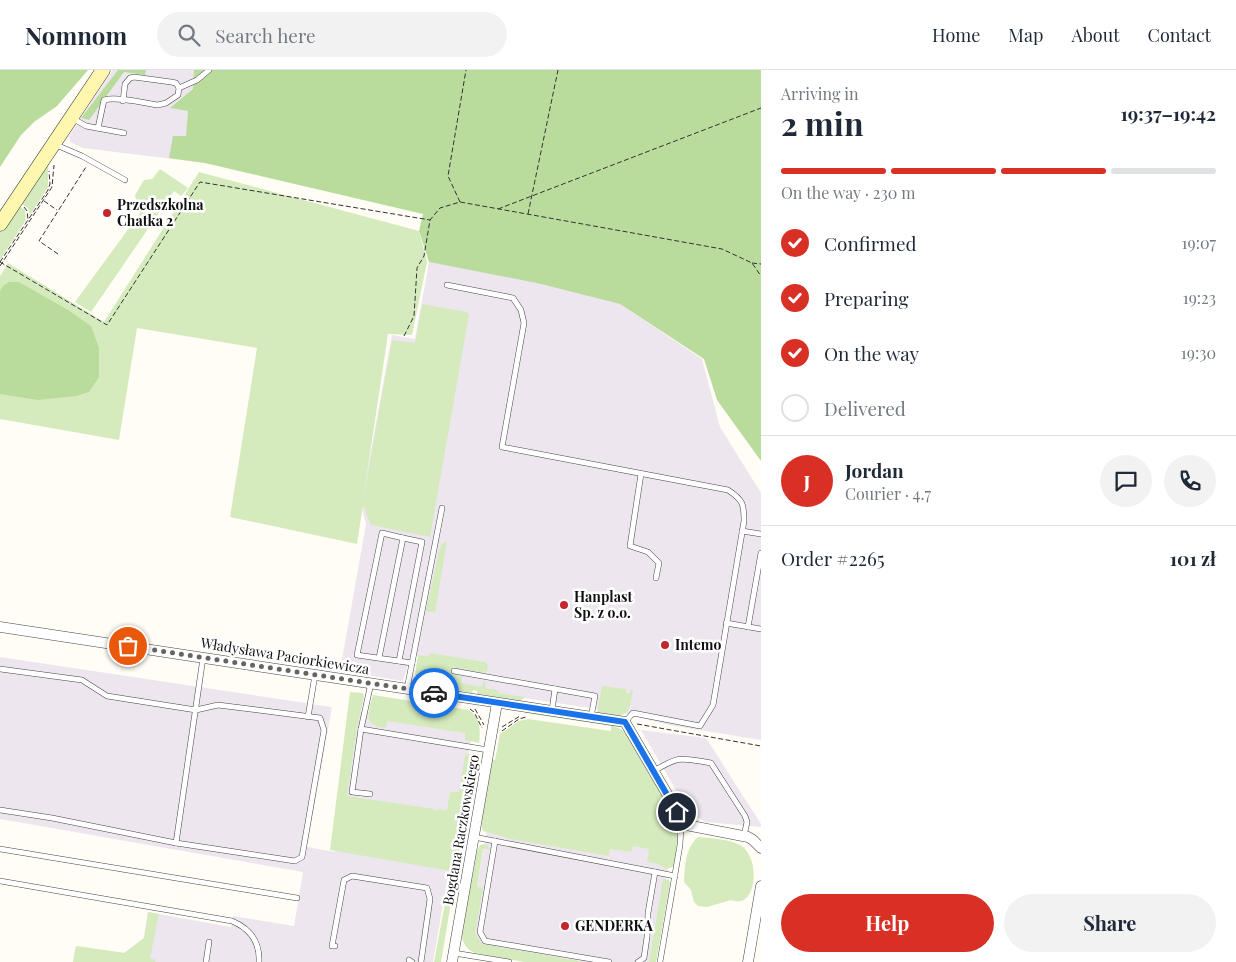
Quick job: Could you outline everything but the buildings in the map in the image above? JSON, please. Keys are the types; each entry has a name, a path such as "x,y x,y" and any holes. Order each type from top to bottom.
{"street":[{"path":"0,224 57,146 68,123 103,70"},
{"name":"Władysława Paciorkiewicza","path":"0,627 625,722"},
{"name":"Bogdana Raczkowskiego","path":"453,957 498,702"},
{"path":"625,722 682,824 744,836 753,840 761,848"},
{"path":"748,962 758,926 761,886"}],"lane":[{"path":"179,88 197,80 209,70"},
{"path":"98,128 104,100 110,99 123,101 161,105 178,94 179,88 176,83 134,77 130,78 125,84 123,101"},
{"path":"68,123 124,133"},
{"path":"57,146 82,156 125,180"},
{"path":"447,286 513,298 522,310 524,323 502,447 728,490 740,498 744,507 742,532 713,705 700,726 633,713 625,722"},
{"path":"641,474 630,546 648,552 659,563 656,578"},
{"path":"408,689 442,508"},
{"path":"742,532 761,534"},
{"path":"399,661 422,542 382,534 357,655 412,663"},
{"path":"379,658 402,538"},
{"path":"748,627 761,553"},
{"path":"726,623 761,629"},
{"path":"176,843 204,658"},
{"path":"0,668 82,680 107,696 196,710 218,705 320,718 324,730 302,857 295,861 176,843 52,818 0,810"},
{"path":"454,671 594,696 591,717"},
{"path":"308,716 315,674"},
{"path":"370,794 352,792 371,683"},
{"path":"552,711 555,689"},
{"path":"362,729 489,750"},
{"path":"653,771 672,760 683,758 710,763 745,816 744,836"},
{"path":"660,962 682,824"},
{"path":"474,836 675,876"},
{"path":"495,841 480,932 485,941 609,962"},
{"path":"0,849 297,898"},
{"path":"638,962 644,958 648,913 655,872"},
{"path":"334,946 332,946 344,880 352,876 427,888 430,898 421,962"},
{"path":"0,881 232,921 242,926 253,937 258,946 259,962"},
{"path":"206,962 209,942"},
{"path":"453,957 509,962"}],"path":[{"path":"460,202 448,176 466,70"},
{"path":"528,214 558,70"},
{"path":"498,209 761,108"},
{"path":"1,263 52,186 57,146"},
{"path":"0,266 48,190 50,184 49,167"},
{"path":"58,254 39,241 86,167"},
{"path":"1,263 108,325 200,182 430,220"},
{"path":"44,200 58,210"},
{"path":"404,336 414,316 417,268 424,256 430,220 440,208 460,202 722,249 752,263 761,264"},
{"path":"752,263 761,276"},
{"path":"468,708 474,712 482,728 493,728 500,728 518,716 529,716 519,719 500,731 493,728"},
{"path":"625,722 761,746"}],"shaded area":[{"path":"113,70 456,70 205,163 83,148 70,142 69,136"},
{"name":"Hanplast Sp. z o.o.","path":"429,262 476,266 620,304 702,359 720,427 761,493 761,740 669,725 622,713 420,682 419,656 411,654 403,681 340,671 366,524 361,505 392,335 415,339"},
{"path":"0,657 332,707 307,847 335,852 350,757 352,710 465,727 472,736 433,962 73,962 76,946 124,953 144,938 148,912 231,927 233,916 294,926 303,872 0,819"},
{"path":"641,730 706,738 761,824 761,827 705,822 687,809"},
{"path":"503,735 673,839 652,962 553,962 481,950 469,933"}],"green space":[{"path":"0,70 88,70 57,106 34,122 21,135 0,167"},
{"path":"118,70 146,70 145,75 124,72 89,120 81,118"},
{"path":"194,70 761,70 761,461 717,400 704,359 620,304 537,283 429,262 419,231 423,214 205,163 169,158 173,136 186,136 188,111 170,108 193,89"},
{"path":"48,164 48,187 30,215 28,208 20,203"},
{"path":"160,169 188,188 181,196 174,191 91,312 75,302 140,213 141,207 137,203 135,195 144,180 152,179"},
{"path":"199,172 419,231 427,262 412,335 388,334 363,500 392,340 415,343 422,304 467,312 469,315 430,537 371,525 363,505 357,544 230,517 257,348 137,328 119,440 0,419 0,276 8,263 104,322"},
{"path":"18,205 25,210 26,220 0,260 0,233"},
{"path":"9,282 19,282 68,310 91,326 99,348 99,377 89,392 76,396 38,400 0,394 0,291"},
{"path":"447,541 435,613 426,611 439,551 442,544"},
{"path":"430,653 485,662 488,665 487,672 484,671 483,673 453,667 452,674 462,677 461,683 482,687 483,681 486,682 485,688 498,690 498,693 524,697 524,699 522,701 477,694 477,691 473,690 472,693 422,684 415,674 418,655 429,656"},
{"path":"602,686 626,689 628,694 633,690 630,707 624,714 614,716 597,713"},
{"path":"350,692 363,693 364,697 357,727 347,796 435,809 435,811 437,809 447,810 450,792 459,792 465,755 476,755 441,962 434,962 451,871 330,850"},
{"path":"373,695 469,710 473,713 479,725 479,743 465,740 465,733 387,721 386,728 373,725 369,718 369,713"},
{"path":"526,711 612,725 627,735 673,812 677,840 673,867 666,869 658,864 647,862 649,849 633,846 631,852 610,849 609,856 511,839 483,831 481,824 492,759 495,760 500,734 519,721 528,719 611,731 611,726 525,713"},
{"path":"698,837 730,841 740,845 747,851 754,870 754,881 747,898 740,901 731,900 707,907 698,906 694,902 691,890 684,882 684,876 688,852"},
{"path":"486,844 490,849 483,849 477,887 483,888 475,933 482,944 585,962 524,962 475,953 467,948 462,934 477,851 480,845"},
{"path":"663,879 669,880 670,884 656,962 649,962"},
{"path":"148,912 159,914 150,958 156,960 155,962 73,962 76,946 124,953 144,938"}],"way so far":[{"path":"128,646 434,693"}],"place":[{"name":"Przedszkolna Chatka 2","path":"107,213"},
{"name":"Hanplast Sp. z o.o.","path":"564,605"},
{"name":"Intemo","path":"665,645"},
{"name":"GENDERKA","path":"565,926"}],"route":[{"path":"434,693 625,722 677,812"}]}
